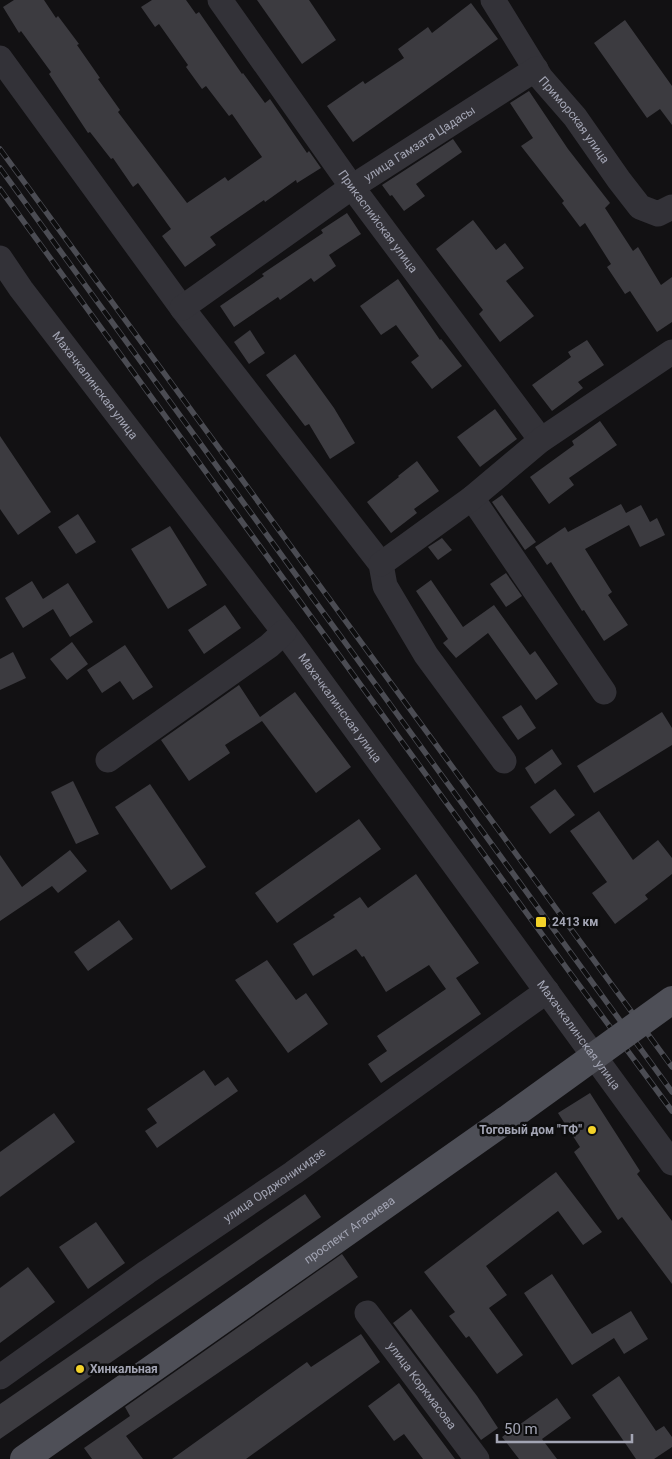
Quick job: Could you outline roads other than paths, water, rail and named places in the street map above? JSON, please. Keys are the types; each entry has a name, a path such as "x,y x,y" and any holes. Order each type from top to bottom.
{"main road":[{"name":"проспект Агасиева","path":"24,1459 506,1120 672,1000"}],"street":[{"name":"Прикаспийская улица","path":"220,0 352,187 541,440"},
{"name":"Приморская улица","path":"493,0 541,78 575,117 618,180 640,208 658,214 672,208"},
{"path":"0,58 182,308 381,564 384,586 426,655 504,761"},
{"name":"улица Гамзата Цадасы","path":"182,308 352,187 536,69"},
{"name":"Махачкалинская улица","path":"0,258 11,293 284,632 672,1163"},
{"path":"381,564 472,498 541,440 672,352"},
{"path":"472,498 604,692"},
{"path":"108,760 269,646 284,632"},
{"name":"улица Орджоникидзе","path":"0,1377 147,1272 293,1173 547,991"},
{"name":"улица Коркмасова","path":"367,1313 477,1459"}],"railway":[{"path":"0,149 672,1067"},
{"path":"0,168 672,1092"},
{"path":"0,189 672,1111"}],"place":[{"name":"2413 км","path":"541,922"},
{"name":"Тоговый дом \"ТФ\"","path":"592,1130"},
{"name":"Хинкальная","path":"80,1369"}]}
